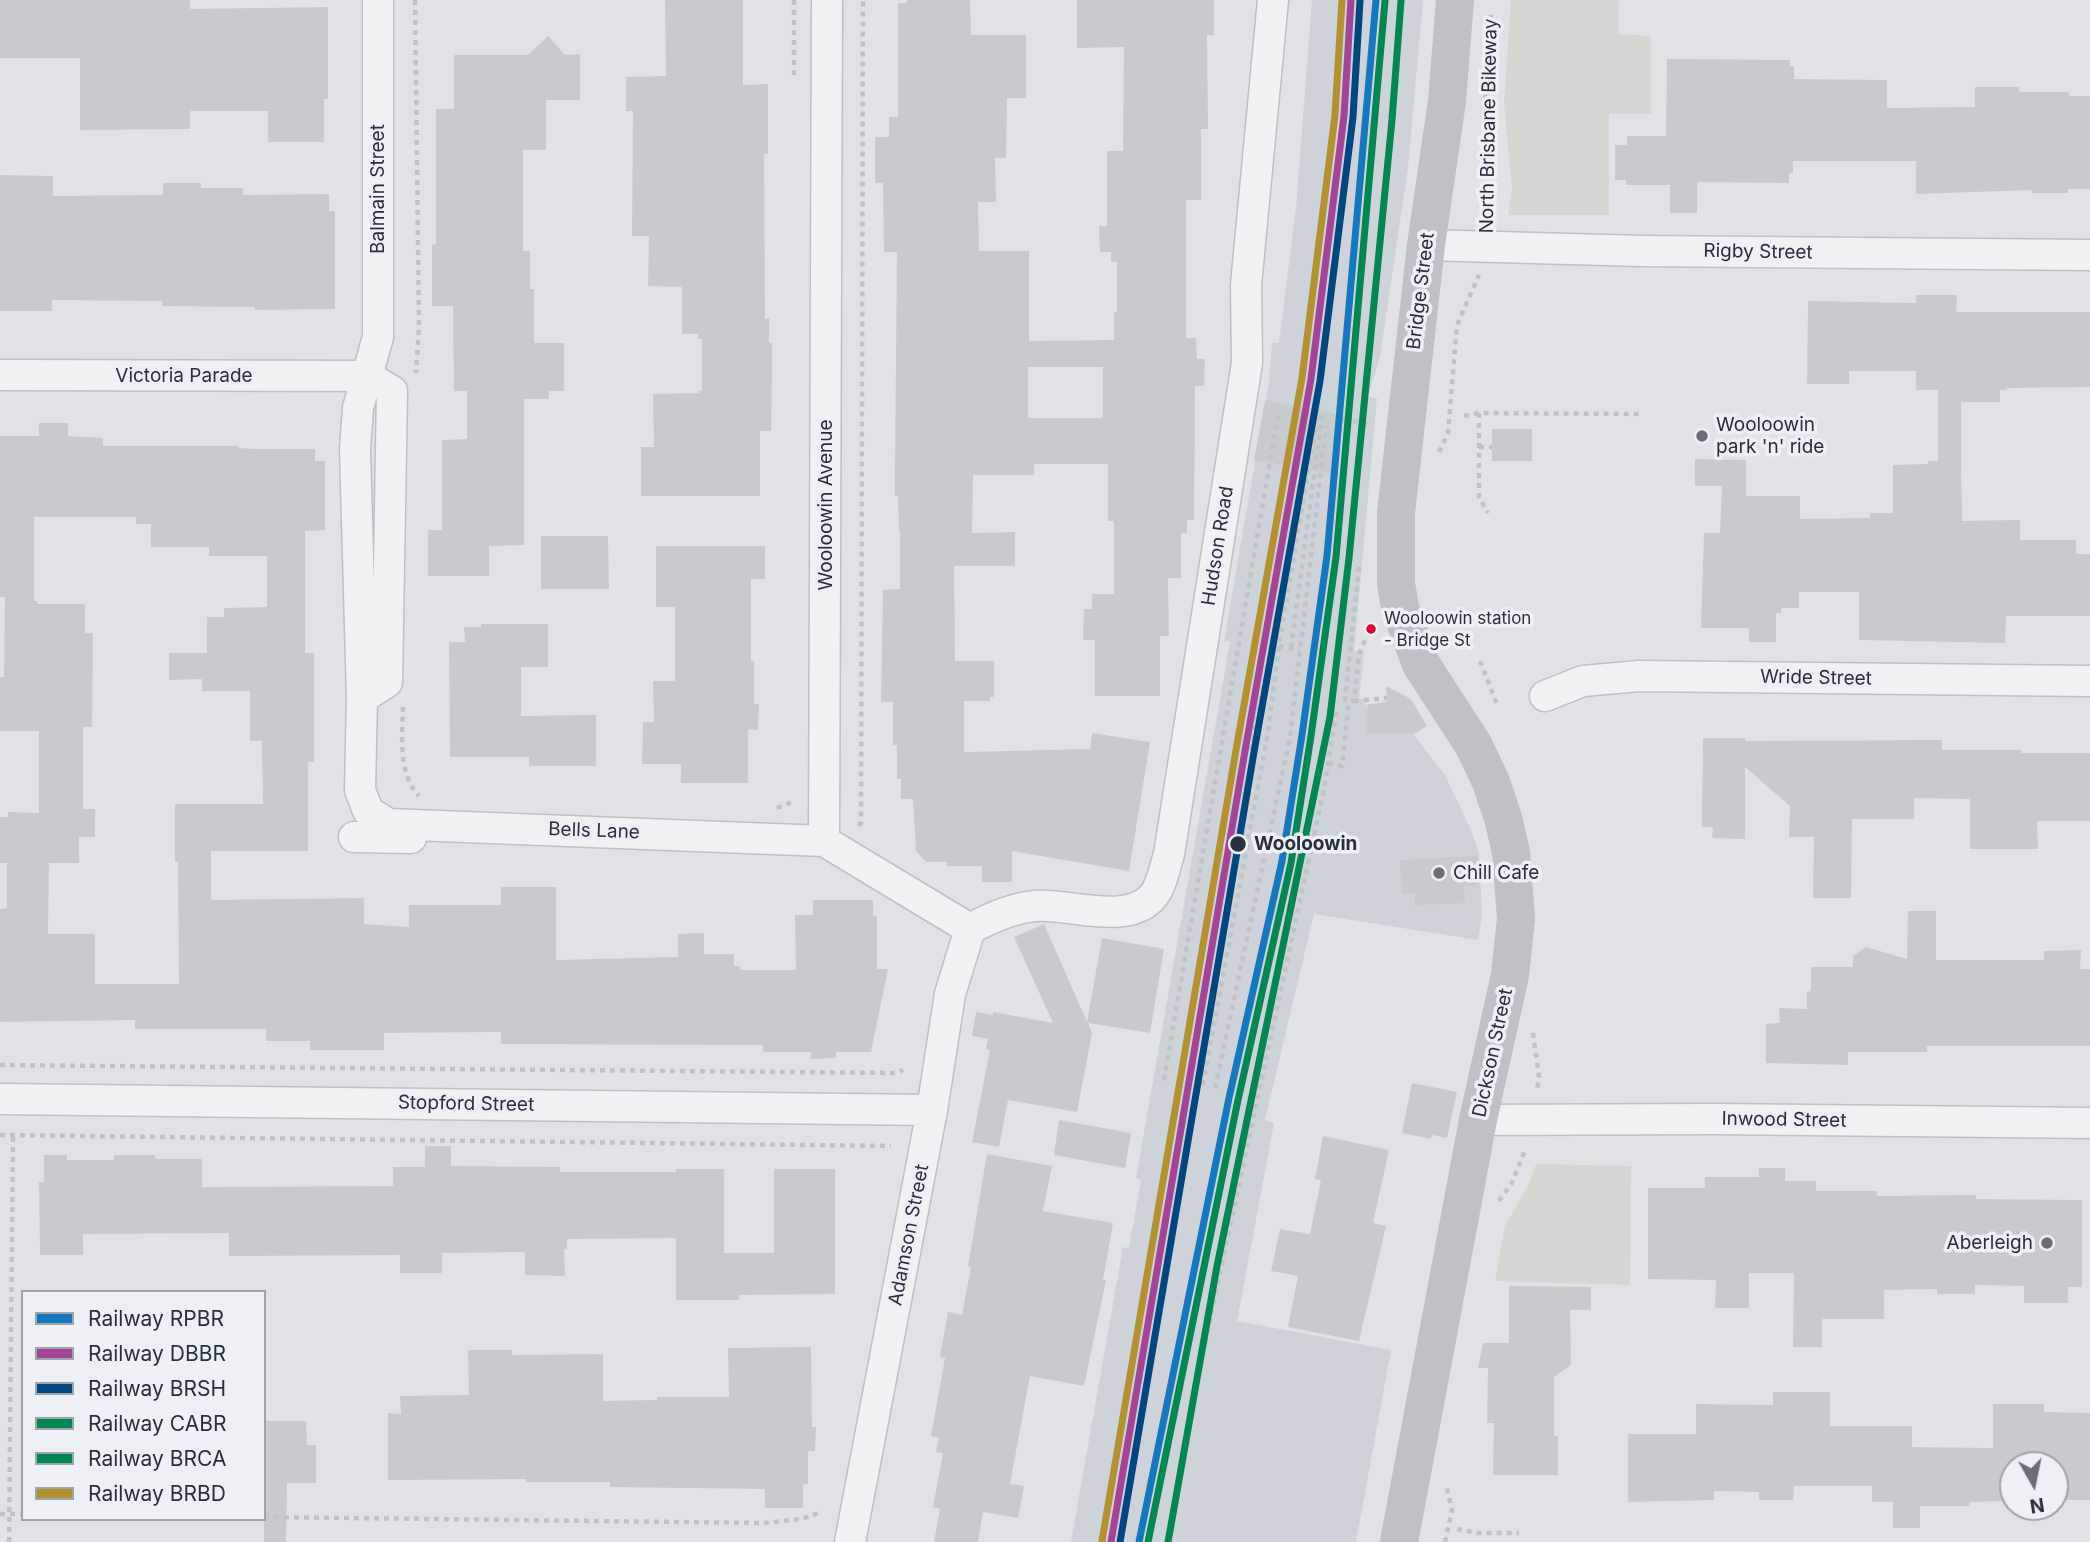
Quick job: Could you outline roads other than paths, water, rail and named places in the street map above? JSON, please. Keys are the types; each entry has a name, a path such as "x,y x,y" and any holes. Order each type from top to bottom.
{"street":[{"name":"Balmain Street","path":"368,811 360,790 362,698 355,449 358,408 378,337 378,0"},
{"name":"Wooloowin Avenue","path":"824,841 827,0"},
{"name":"Hudson Road","path":"970,929 1011,910 1037,906 1120,912 1138,907 1153,895 1162,877 1168,854 1247,363 1246,285 1273,0"},
{"name":"Bridge Street","path":"1396,583 1396,513 1426,245 1447,101 1455,0"},
{"name":"Rigby Street","path":"1426,245 1641,251 2090,255"},
{"name":"Victoria Parade","path":"0,375 368,376"},
{"name":"Dickson Street","path":"1396,583 1400,608 1421,664 1474,746 1492,782 1511,852 1515,890 1515,939 1510,975 1478,1120 1405,1541"},
{"name":"Wride Street","path":"1545,696 1583,681 1630,676 2090,681"},
{"name":"Bells Lane","path":"368,811 388,824 824,841"},
{"path":"354,837 478,840 503,828"},
{"path":"824,841 970,929"},
{"name":"Adamson Street","path":"850,1542 932,1110 950,994 970,929"},
{"name":"Stopford Street","path":"0,1099 932,1110"},
{"name":"Inwood Street","path":"1478,1120 1714,1119 2090,1123"}],"rail line":[{"name":"BRBD","path":"1102,1541 1302,378 1335,115 1342,0"},
{"name":"DBBR","path":"1111,1542 1311,379 1344,116 1351,0"},
{"name":"RPBR","path":"1139,1542 1229,1098 1282,861 1302,735 1327,556 1376,0"},
{"name":"BRSH","path":"1120,1542 1320,381 1353,117 1360,1"},
{"name":"CABR","path":"1148,1542 1238,1100 1291,863 1311,736 1336,557 1385,1"},
{"name":"BRCA","path":"1168,1542 1217,1266 1330,717 1349,558 1392,120 1401,1"}],"place":[{"name":"Wooloowin park 'n' ride","path":"1702,436"},
{"name":"Wooloowin station - Bridge St","path":"1371,629"},
{"name":"Wooloowin","path":"1238,844"},
{"name":"Chill Cafe","path":"1439,873"},
{"name":"Aberleigh","path":"2047,1243"}]}
